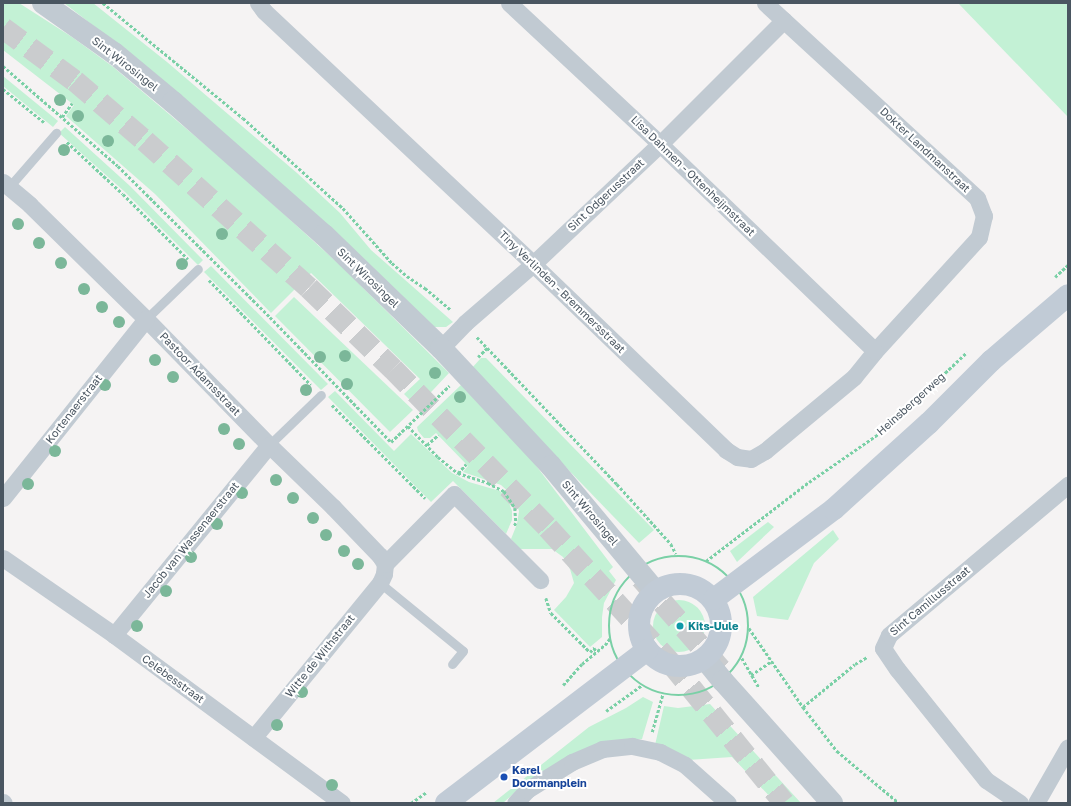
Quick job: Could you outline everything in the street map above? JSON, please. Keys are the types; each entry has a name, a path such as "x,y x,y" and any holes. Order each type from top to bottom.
{"main road":[{"path":"714,599 834,509 929,423 991,361 1068,295"},
{"path":"686,583 700,588 714,599 720,612 722,630 716,646 705,659 687,666 676,666 656,658 647,650 642,641 639,629 639,618 643,607 655,591 666,586 686,583"},
{"path":"446,803 647,650"}],"street":[{"name":"Sint Wirosingel","path":"43,3 114,53 190,117 324,235 464,371 551,466 655,591"},
{"name":"Tiny Verlinden - Bremmersstraat","path":"258,3 533,264 726,450 737,458 751,459 765,451 854,377 875,351"},
{"name":"Lisa Dahmen - Ottenheijmstraat","path":"509,3 660,144 875,351"},
{"name":"Dokter Landmanstraat","path":"765,3 977,198 984,216 979,238 875,351"},
{"name":"Sint Odgerusstraat","path":"441,348 465,323 533,264 660,144 784,20"},
{"name":"Pastoor Adamsstraat","path":"5,188 146,319 269,445 334,507 380,556 383,574"},
{"name":"Kortenaerstraat","path":"3,498 146,319"},
{"name":"Jacob van Wassenaerstraat","path":"114,635 269,445"},
{"name":"Sint Camillusstraat","path":"1020,803 986,780 897,669 882,648 889,635 1068,485"},
{"name":"Witte de Withstraat","path":"253,738 383,574 454,494 505,545"},
{"path":"505,545 540,580"},
{"name":"Celebesstraat","path":"3,558 114,635 342,803"},
{"path":"705,659 832,803"},
{"path":"515,803 527,790 572,762 589,754 616,746 647,748 685,765 728,803"},
{"path":"1036,803 1068,747"}],"lane":[{"path":"5,188 56,133"},
{"path":"146,319 198,269"},
{"path":"269,445 321,395"},
{"path":"383,574 463,651 452,664"}],"path":[{"path":"102,3 248,123 342,208 392,263 407,276 425,288 465,323 617,484 671,544 676,554"},
{"path":"3,66 118,166 391,442 487,348"},
{"path":"3,89 56,133 123,194 321,395 438,511"},
{"path":"62,117 72,103"},
{"path":"1051,280 1068,265"},
{"name":"Heinsbergerweg","path":"706,561 809,482 887,428 970,350"},
{"path":"408,426 427,446 458,473 488,483 504,491 515,508 516,523 505,545"},
{"path":"427,446 438,435"},
{"path":"458,473 466,464"},
{"path":"540,580 552,612 590,652 594,648 597,653"},
{"path":"749,628 803,707 837,751 899,803"},
{"path":"803,707 855,664 882,648"},
{"path":"751,675 772,661"},
{"path":"647,748 663,693"}],"green space":[{"path":"3,3 19,3 72,37 112,66 233,168 341,266 449,373 417,407 404,394 420,379 311,273 271,313 155,194 66,116 74,105 3,50"},
{"path":"64,3 93,3 167,62 297,173 340,213 371,250 453,322 446,327 433,327 157,75"},
{"path":"958,3 1068,3 1068,117"},
{"path":"3,76 58,121 53,127 3,86"},
{"path":"65,127 130,186 203,260 198,265 125,192 59,133"},
{"path":"211,266 328,384 321,390 204,272"},
{"path":"294,297 413,410 390,432 275,316"},
{"path":"481,358 486,358 654,530 639,543 471,369"},
{"path":"461,385 528,455 613,567 609,571 616,580 604,603 602,637 590,647 554,610 566,597 574,583 570,569 563,557 552,549 520,549 511,539 517,524 519,511 514,497 501,485 463,472 468,466 436,433 430,438 424,438 418,431 417,427"},
{"path":"335,391 394,451 411,434 452,473 469,482 500,491 508,500 512,511 512,520 506,534 453,481 431,502 328,397"},
{"path":"768,522 774,527 737,562 730,551"},
{"path":"833,530 839,539 814,563 788,620 757,616 753,597"},
{"path":"674,600 684,600 693,604 701,612 705,621 705,631 701,640 693,648 684,652 674,652 665,648 657,640 653,631 653,621 657,612 665,604"},
{"path":"643,697 653,702 642,739 611,741 522,786 503,803 493,803 589,727 626,708"},
{"path":"710,704 801,803 776,803 732,757 688,760 655,745 664,706 678,708"}],"tunnel":[{"path":"3,28 75,81 145,141 309,288 393,369 548,528 670,662 784,803"},
{"path":"641,578 722,671"}],"place":[{"name":"Kits-Uule","path":"680,626"},
{"name":"Karel Doormanplein","path":"504,777"}]}
